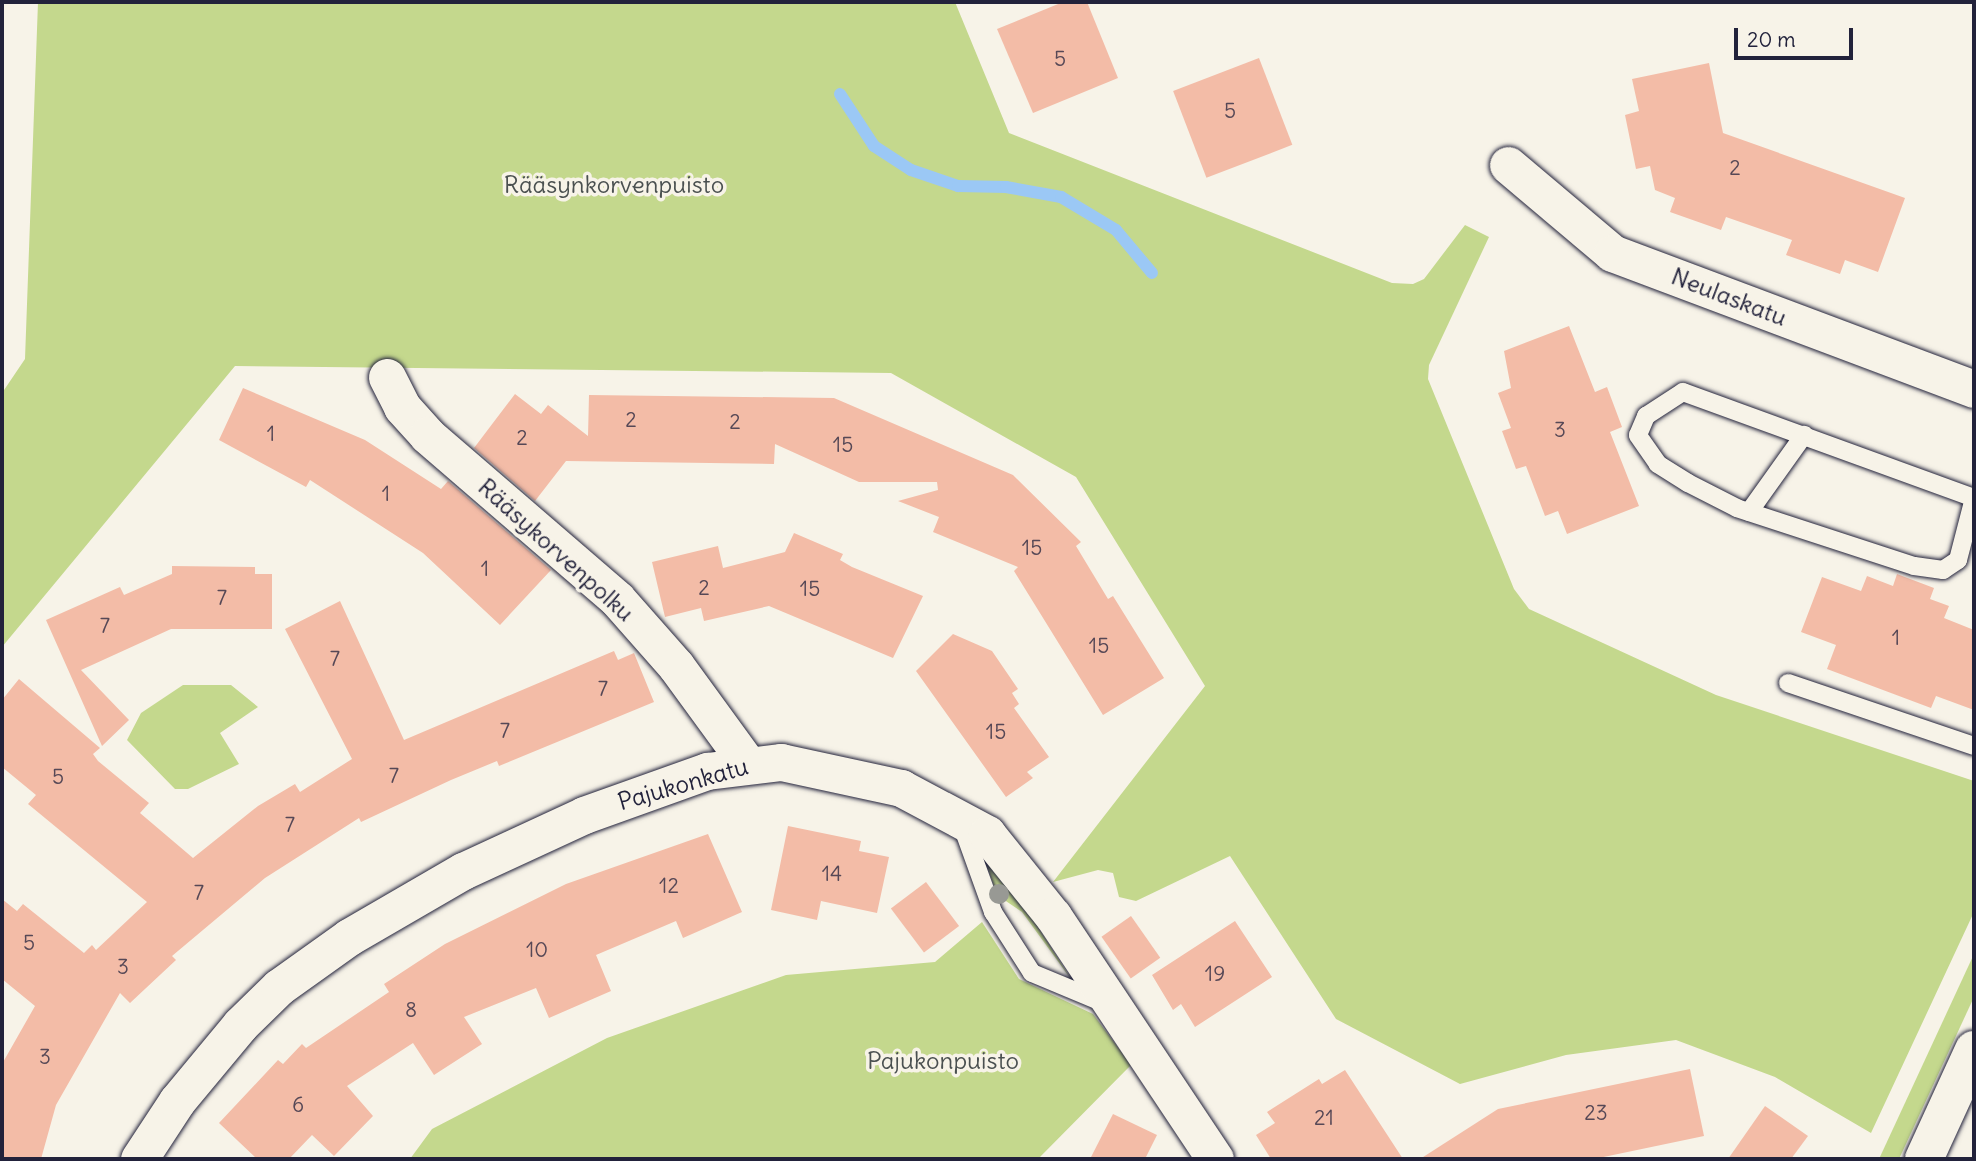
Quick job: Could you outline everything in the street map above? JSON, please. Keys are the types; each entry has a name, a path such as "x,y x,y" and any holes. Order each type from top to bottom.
{"street":[{"name":"Neulaskatu","path":"1508,165 1612,253 1974,389"},
{"name":"Rääsykorvenpolku","path":"387,377 402,407 427,435 617,599 676,666 746,762"},
{"name":"Pajukonkatu","path":"139,1159 177,1101 240,1026 279,987 349,937 463,871 583,815 657,786 746,762 819,766 866,777 959,816 996,842 1115,1008 1215,1159"},
{"path":"1924,1159 1974,1050"}],"lane":[{"path":"1683,391 1804,435 1974,498 1958,560 1943,570 1882,557 1749,512 1658,464 1638,435 1646,416 1683,391"},
{"path":"1749,512 1804,435"},
{"path":"1788,683 1974,746"},
{"path":"959,816 993,912 1032,973 1115,1008"}],"green space":[{"name":"Rääsynkorvenpuisto","path":"38,2 955,2 1009,133 1392,283 1413,284 1424,279 1465,225 1489,237 1429,365 1428,379 1514,589 1529,609 1716,695 1974,781 1974,912 1871,1133 1775,1077 1676,1040 1566,1055 1460,1084 1336,1019 1230,856 1136,901 1119,897 1113,873 1098,870 1053,882 1205,686 1076,477 891,373 235,366 2,647 2,393 25,359"},
{"path":"183,685 231,685 258,707 220,733 239,764 188,789 175,789 127,740 141,713"},
{"path":"984,857 1020,899 1073,982 1022,912 997,895"},
{"name":"Pajukonpuisto","path":"982,922 1019,979 1093,1014 1131,1065 1038,1159 410,1159 432,1129 607,1038 786,975 935,962"},
{"path":"1974,954 1974,997 1899,1159 1879,1159"}],"building":[{"path":"1063,2 1087,2 1118,78 1033,113 997,29"},
{"path":"1259,58 1292,145 1206,178 1173,91"},
{"path":"1709,63 1723,133 1905,198 1878,272 1845,260 1840,274 1786,255 1792,240 1726,217 1721,230 1670,212 1675,198 1655,190 1650,166 1636,169 1625,115 1639,111 1632,79"},
{"path":"1569,326 1595,392 1607,387 1622,427 1610,432 1639,506 1567,534 1558,511 1545,516 1526,466 1516,469 1502,431 1511,428 1498,393 1511,388 1504,351"},
{"path":"243,388 365,440 441,489 448,481 551,570 500,625 423,553 310,480 306,487 219,440"},
{"path":"515,394 541,414 548,405 588,436 589,395 834,398 1013,475 1081,542 1076,546 1108,599 1113,596 1164,678 1103,715 1014,571 1018,567 933,532 939,517 898,501 938,490 937,482 859,482 775,444 774,464 566,461 535,501 474,448"},
{"path":"794,533 843,554 840,560 852,567 923,596 893,658 769,606 704,621 701,608 665,617 652,562 718,546 723,568 785,552"},
{"path":"172,566 255,567 255,574 272,574 272,629 171,629 81,670 129,720 102,746 46,620 120,587 124,595 172,574"},
{"path":"1897,574 1934,588 1930,599 1949,606 1944,618 1974,630 1974,710 1936,696 1931,708 1827,669 1836,645 1801,632 1822,577 1861,591 1867,576 1893,586"},
{"path":"340,601 404,740 614,651 618,660 634,653 654,702 499,766 497,761 361,822 359,818 265,878 172,956 176,960 130,1003 120,993 56,1105 41,1159 2,1159 2,1064 35,1006 2,979 2,899 17,911 23,904 84,953 92,945 96,950 147,902 28,804 36,795 2,767 2,700 19,679 100,748 93,754 98,761 149,803 140,813 193,858 258,806 295,784 300,792 352,759 285,629"},
{"path":"953,634 992,651 1018,689 1012,693 1019,704 1014,708 1049,757 1027,772 1033,778 1006,797 916,671"},
{"path":"788,826 861,841 859,851 889,857 877,913 821,901 817,920 771,910"},
{"path":"708,834 742,912 683,938 676,921 596,955 611,991 549,1018 536,988 464,1017 482,1044 434,1075 413,1043 347,1086 373,1116 334,1156 312,1135 289,1159 257,1159 219,1123 278,1060 283,1064 302,1044 306,1048 389,992 384,984 445,944 566,884"},
{"path":"926,882 959,926 924,952 891,908"},
{"path":"1131,916 1160,958 1131,978 1102,937"},
{"path":"1235,921 1272,977 1195,1027 1181,1004 1173,1010 1152,975"},
{"path":"1690,1069 1704,1136 1594,1159 1420,1159 1498,1109"},
{"path":"1345,1070 1403,1159 1271,1159 1256,1135 1275,1123 1267,1112 1319,1079 1322,1084"},
{"path":"1765,1106 1808,1136 1791,1159 1728,1159"},
{"path":"1113,1114 1157,1135 1145,1159 1090,1159"}],"waterway":[{"path":"840,94 874,146 911,170 958,186 1006,187 1061,197 1116,230 1152,273"}]}
